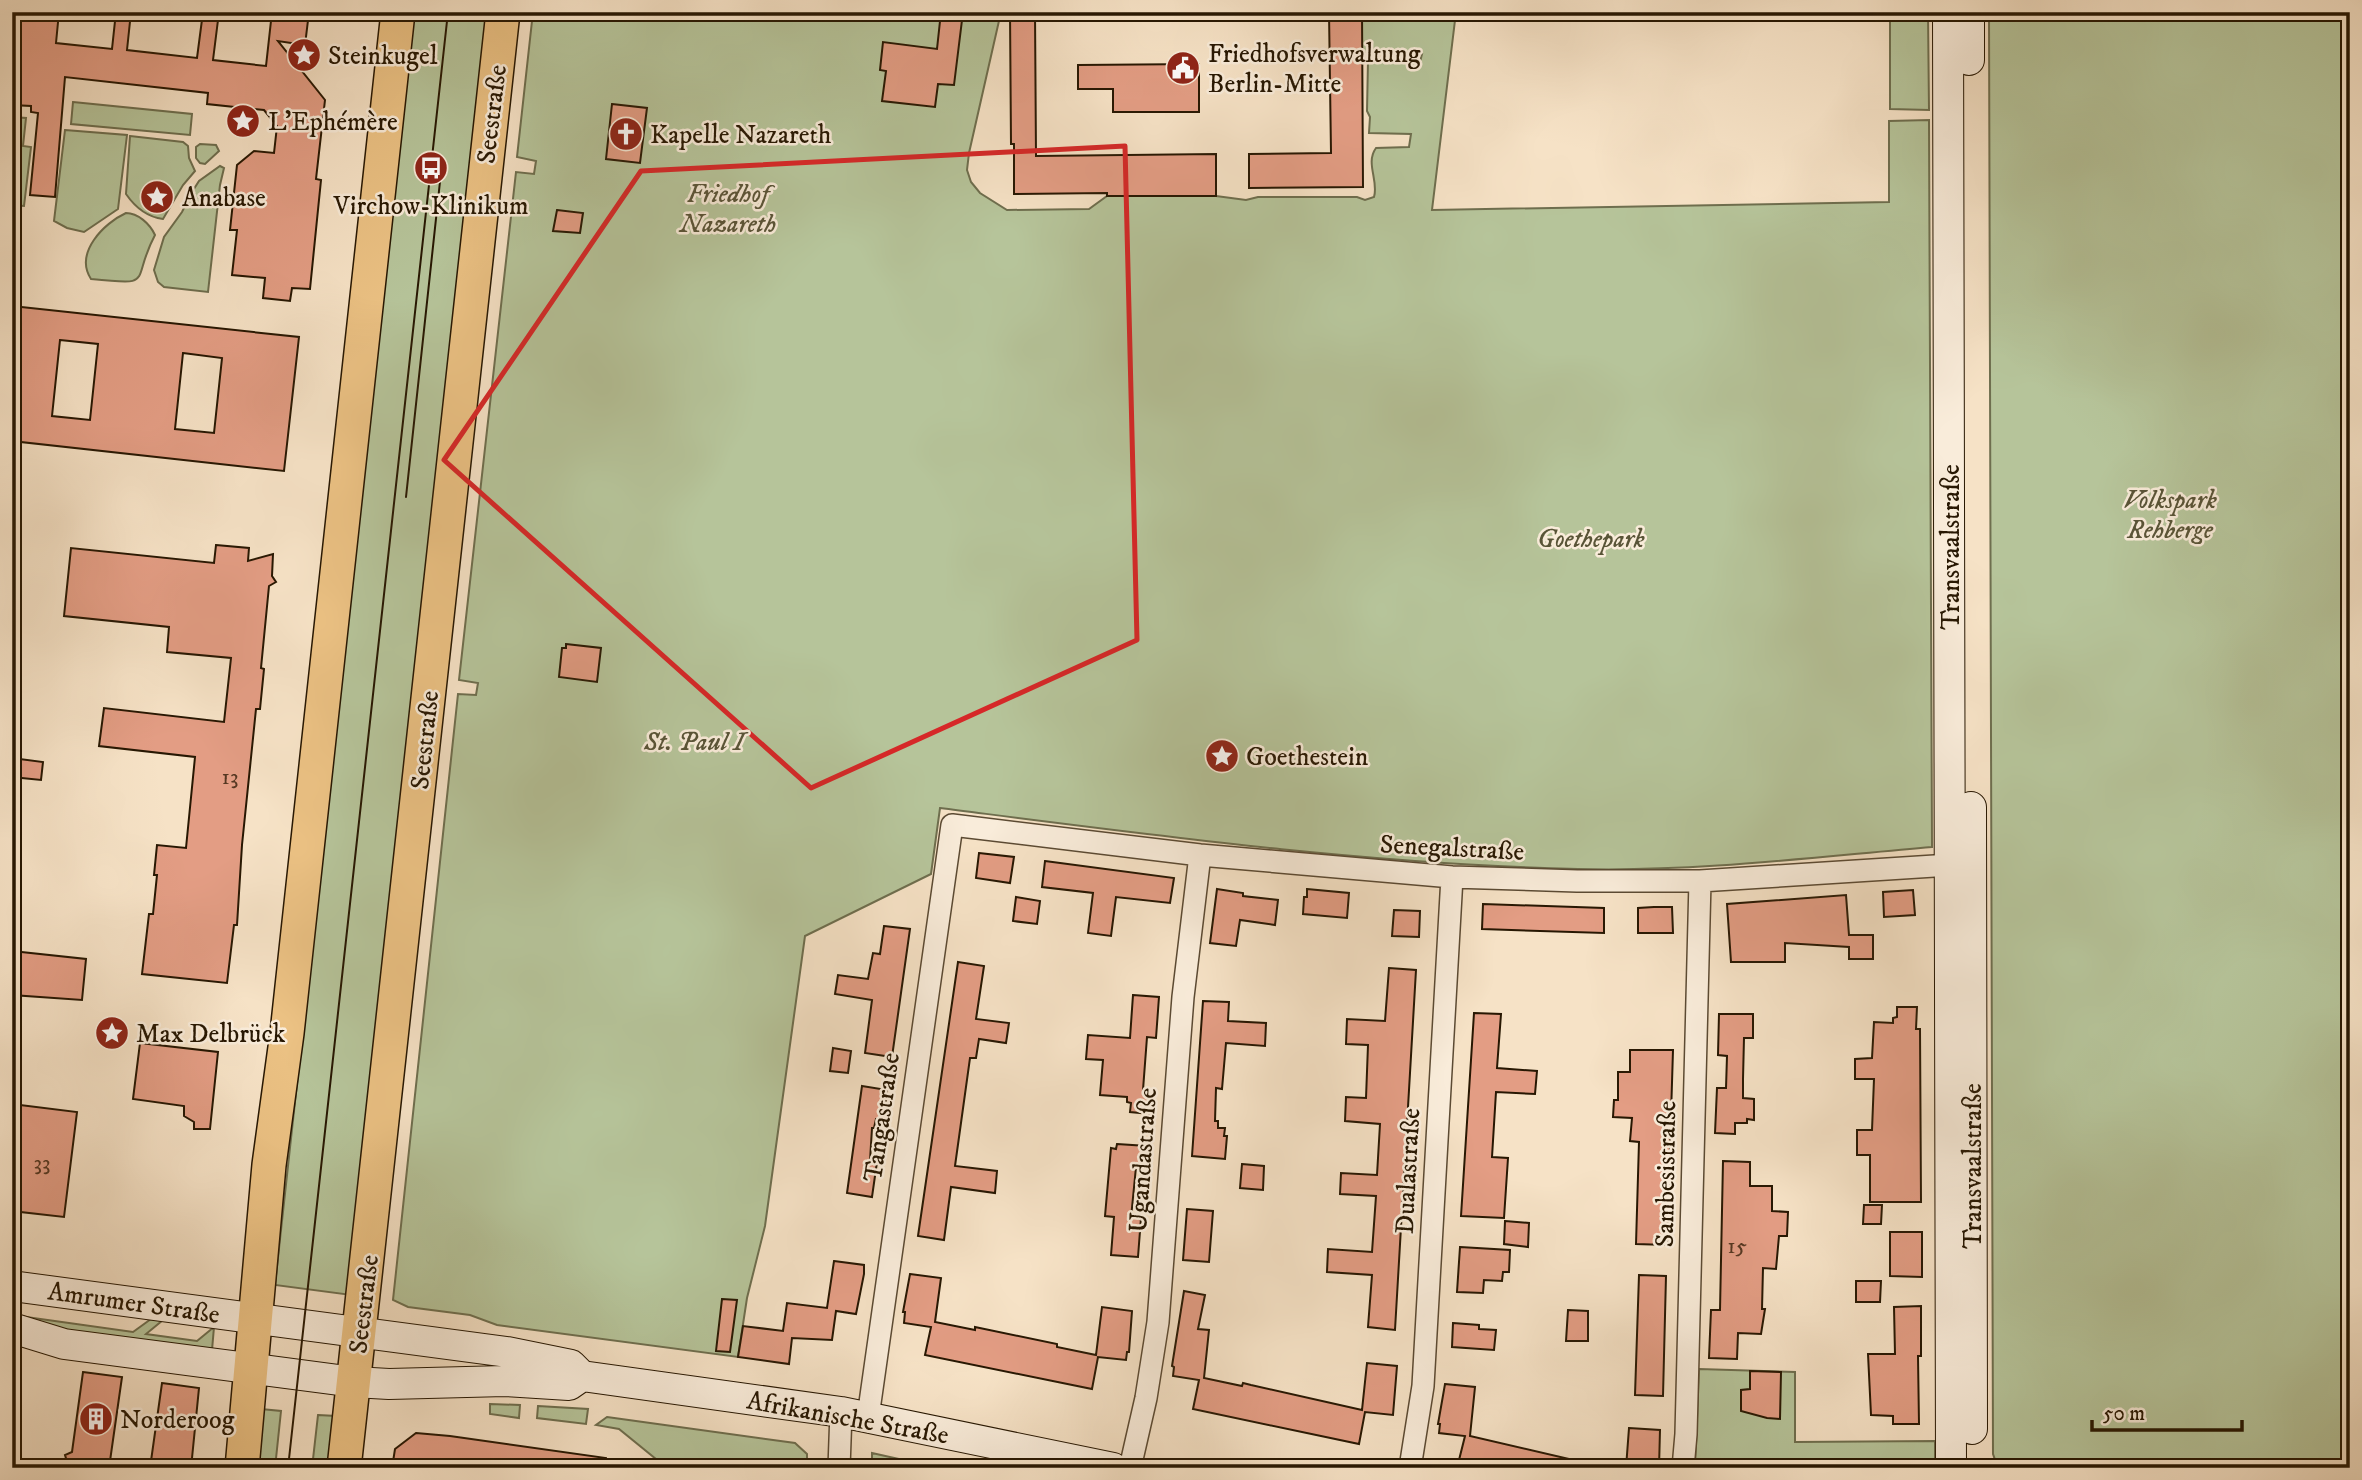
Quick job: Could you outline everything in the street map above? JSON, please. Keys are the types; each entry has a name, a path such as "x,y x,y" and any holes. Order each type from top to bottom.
{"main road":[{"path":"242,1468 269,1165 287,1033 398,12"},
{"name":"Seestraße","path":"344,1468 503,12"}],"street":[{"name":"Transvaalstraße","path":"1948,12 1959,230 1962,1284 1972,1468"},
{"name":"Transvaalstraße","path":"1959,230 1969,12"},
{"name":"Senegalstraße","path":"952,825 1200,855 1452,877 1700,881 1961,864"},
{"name":"Tangastraße","path":"839,1468 855,1415 952,825"},
{"name":"Ugandastraße","path":"1130,1468 1146,1398 1158,1322 1183,997 1200,855"},
{"name":"Dualastraße","path":"1410,1468 1423,1386 1452,877"},
{"name":"Sambesistraße","path":"1683,1468 1700,881"},
{"name":"Transvaalstraße","path":"1951,1468 1962,1284"},
{"name":"Amrumer Straße","path":"12,1286 360,1333"},
{"name":"Amrumer Straße","path":"12,1328 64,1344 354,1382"},
{"name":"Afrikanische Straße","path":"360,1333 571,1365 582,1376 855,1415 1113,1468"},
{"path":"469,1381 472,1348"},
{"name":"Afrikanische Straße","path":"354,1382 388,1384 469,1381 569,1385 582,1376"}],"highlighted area":[{"path":"1125,146 1137,640 811,788 444,460 641,171"}],"green space":[{"path":"414,12 490,12 351,1295 275,1285"},
{"path":"533,12 1001,12 967,170 971,182 980,193 1007,210 1089,209 1107,196 1216,196 1246,200 1258,197 1357,197 1365,200 1374,197 1372,160 1376,148 1409,147 1411,134 1369,133 1368,61 1420,62 1422,54 1362,53 1362,12 1456,12 1432,210 1889,202 1889,121 1929,120 1932,847 1667,868 1498,866 1259,847 940,808 931,874 805,936 765,1226 747,1298 738,1357 497,1325 470,1315 408,1307 393,1300 458,694 476,695 478,683 459,680 516,172 534,174 536,161 517,157"},
{"path":"1890,12 1928,12 1929,110 1890,109"},
{"name":"Volkspark Rehberge","path":"1989,12 2350,12 2350,1468 1998,1468 1993,1454"},
{"path":"73,102 192,114 190,135 71,124"},
{"path":"12,117 26,118 23,146 31,147 24,206 12,205"},
{"path":"65,130 127,135 118,209 84,232 54,221"},
{"path":"130,136 183,142 188,146 189,158 195,171 183,185 163,219 142,211 126,194"},
{"path":"200,144 216,145 219,151 205,164 196,158 196,147"},
{"path":"220,166 224,168 208,292 164,287 158,282 154,270 164,237 199,181"},
{"path":"126,213 143,220 155,235 138,277 134,281 125,282 91,279 86,259 89,249 101,231"},
{"path":"12,1315 133,1332 151,1319 163,1320 146,1334 197,1341 214,1327 212,1350 12,1323"},
{"path":"1699,1369 1795,1372 1795,1442 1935,1441 1935,1468 1695,1468"},
{"path":"490,1404 520,1405 519,1418 490,1414"},
{"path":"538,1406 588,1409 586,1424 537,1418"},
{"path":"261,1409 281,1411 275,1468 255,1468"},
{"path":"318,1415 336,1416 331,1468 312,1468"},
{"path":"607,1417 795,1443 807,1454 807,1468 667,1468 619,1429 596,1425"},
{"path":"872,1453 939,1468 872,1468"}],"building":[{"path":"21,12 59,12 56,43 112,49 116,12 131,12 127,50 197,58 203,12 219,12 213,60 266,66 272,12 309,12 305,45 278,41 325,100 316,179 321,180 310,289 292,288 290,301 263,298 265,278 232,275 237,230 230,230 237,165 254,151 274,153 277,126 264,110 207,104 208,93 65,77 55,197 30,195 38,113 31,112 31,106 12,105 12,83"},
{"path":"941,12 963,12 954,85 938,84 935,107 882,101 886,71 880,70 883,42 937,49"},
{"path":"1010,12 1035,12 1036,156 1216,154 1216,196 1014,194"},
{"path":"1329,12 1362,12 1363,187 1249,188 1249,154 1331,153"},
{"path":"1199,64 1199,112 1113,112 1113,89 1078,89 1078,65"},
{"name":"Kapelle Nazareth","path":"612,104 647,108 640,163 606,159"},
{"path":"557,210 583,213 580,233 553,231"},
{"path":"12,306 299,337 284,471 12,441","holes":["60,340 98,344 90,420 52,416","183,353 222,358 214,433 175,429"]},
{"path":"216,545 249,548 248,561 273,554 272,576 276,582 269,586 260,709 256,709 237,925 234,925 227,983 142,974 149,914 153,914 157,845 186,848 195,757 99,746 104,708 224,722 231,658 167,652 169,627 64,616 71,548 214,563"},
{"path":"566,644 601,648 597,682 559,677 562,648 566,648"},
{"path":"12,758 43,762 41,780 12,777"},
{"path":"979,853 1014,857 1010,883 976,878"},
{"path":"1045,861 1174,878 1170,903 1116,897 1111,936 1088,933 1093,893 1042,887"},
{"path":"1217,889 1243,893 1243,896 1278,900 1275,925 1240,920 1236,946 1210,943"},
{"path":"1307,889 1349,893 1347,918 1303,914"},
{"path":"1913,890 1915,915 1884,917 1883,892"},
{"path":"1846,895 1849,935 1873,935 1873,959 1849,959 1849,947 1785,943 1785,962 1731,962 1727,904"},
{"path":"1016,897 1040,901 1037,924 1013,921"},
{"path":"1483,904 1604,908 1604,933 1482,929"},
{"path":"1672,907 1673,933 1638,933 1638,908"},
{"path":"1394,910 1420,911 1419,937 1392,936"},
{"path":"884,926 910,929 892,1057 865,1053 872,1000 835,994 838,975 868,979 873,953 880,954"},
{"path":"12,951 86,959 82,1000 12,995"},
{"path":"958,962 984,966 976,1019 1009,1023 1006,1043 979,1039 976,1058 970,1058 955,1166 997,1171 995,1193 951,1187 944,1240 918,1236"},
{"path":"1389,968 1416,970 1395,1330 1368,1327 1372,1275 1327,1272 1328,1249 1372,1252 1376,1196 1340,1194 1341,1173 1377,1175 1380,1124 1345,1121 1346,1097 1366,1098 1368,1045 1346,1044 1347,1019 1385,1021"},
{"path":"1133,995 1159,997 1156,1038 1147,1037 1143,1090 1151,1091 1150,1114 1130,1112 1131,1103 1127,1102 1127,1097 1100,1095 1103,1060 1086,1059 1088,1035 1130,1038"},
{"path":"1203,1001 1229,1002 1228,1021 1266,1023 1265,1046 1226,1043 1222,1089 1216,1088 1215,1121 1218,1121 1218,1128 1225,1128 1225,1159 1192,1156"},
{"path":"1897,1007 1917,1007 1916,1029 1920,1029 1921,1202 1870,1202 1870,1155 1857,1155 1857,1130 1872,1130 1874,1079 1855,1079 1855,1059 1872,1058 1874,1022 1893,1023 1893,1018 1897,1017"},
{"path":"1474,1013 1501,1014 1497,1068 1537,1071 1535,1094 1496,1092 1492,1157 1508,1158 1504,1218 1461,1216"},
{"path":"1719,1014 1753,1014 1753,1038 1744,1038 1743,1098 1754,1099 1754,1120 1735,1123 1735,1134 1715,1133 1717,1088 1726,1088 1727,1056 1718,1055"},
{"path":"140,1043 218,1052 210,1129 194,1129 194,1122 184,1116 184,1106 133,1099"},
{"path":"833,1048 851,1051 848,1073 830,1071"},
{"path":"1630,1050 1673,1050 1667,1245 1636,1244 1639,1142 1630,1141 1632,1118 1613,1117 1614,1100 1618,1100 1618,1072 1630,1072"},
{"path":"862,1086 887,1090 883,1120 876,1119 872,1128 870,1161 877,1162 872,1197 847,1193"},
{"path":"12,1104 77,1112 64,1217 12,1211"},
{"path":"1117,1144 1147,1146 1145,1168 1136,1167 1131,1218 1141,1218 1138,1257 1111,1255 1114,1217 1105,1216 1111,1148 1116,1149"},
{"path":"1723,1161 1750,1162 1750,1186 1772,1186 1772,1211 1788,1212 1787,1236 1779,1236 1776,1269 1763,1268 1762,1309 1765,1309 1761,1334 1738,1333 1737,1359 1709,1358 1711,1310 1720,1310"},
{"path":"1242,1164 1264,1166 1263,1190 1240,1188"},
{"path":"1864,1205 1882,1205 1881,1224 1863,1224"},
{"path":"1187,1209 1213,1211 1209,1262 1183,1260"},
{"path":"1505,1221 1529,1223 1528,1247 1504,1244"},
{"path":"1890,1232 1922,1232 1922,1277 1890,1276"},
{"path":"1460,1247 1510,1250 1509,1272 1503,1272 1502,1281 1484,1280 1483,1293 1457,1292"},
{"path":"834,1261 864,1265 864,1274 856,1314 836,1311 832,1340 792,1338 789,1364 738,1357 743,1326 783,1331 787,1303 827,1308"},
{"path":"910,1274 941,1278 935,1322 975,1330 975,1327 1096,1355 1102,1307 1132,1311 1126,1360 1098,1357 1092,1389 925,1355 931,1327 904,1323 903,1312"},
{"path":"1639,1275 1666,1276 1663,1396 1635,1395"},
{"path":"1856,1281 1881,1281 1880,1302 1856,1302"},
{"path":"1184,1291 1205,1295 1198,1329 1209,1330 1204,1378 1242,1386 1243,1383 1362,1410 1367,1363 1397,1366 1393,1415 1365,1412 1359,1444 1193,1409 1199,1380 1173,1376 1172,1366"},
{"path":"722,1299 737,1300 730,1352 716,1351"},
{"path":"1921,1306 1921,1356 1918,1356 1919,1424 1893,1424 1893,1416 1871,1415 1868,1354 1895,1354 1894,1307"},
{"path":"1568,1310 1588,1311 1588,1341 1566,1341"},
{"path":"1453,1323 1479,1325 1479,1329 1496,1330 1494,1350 1452,1347"},
{"path":"1750,1371 1781,1372 1780,1419 1741,1411 1741,1390 1750,1389"},
{"path":"83,1372 122,1377 109,1468 69,1468 65,1455 72,1452"},
{"path":"162,1383 199,1388 191,1468 150,1468"},
{"path":"1445,1384 1475,1387 1470,1436 1582,1462 1581,1468 1457,1468 1465,1436 1439,1433"},
{"path":"1629,1428 1660,1430 1659,1468 1626,1468"},
{"path":"416,1433 606,1458 606,1468 392,1468 395,1449"}],"tram line":[{"path":"288,1468 448,12"},
{"path":"406,497 442,163"}],"place":[{"name":"Steinkugel","path":"304,55"},
{"name":"Friedhofsverwaltung Berlin-Mitte","path":"1183,68"},
{"name":"L'Ephémère","path":"243,121"},
{"name":"Kapelle Nazareth","path":"626,134"},
{"name":"Virchow-Klinikum","path":"431,168"},
{"name":"Anabase","path":"157,197"},
{"name":"Goethestein","path":"1222,756"},
{"name":"Max Delbrück","path":"112,1033"},
{"name":"Norderoog","path":"96,1419"}],"park label":[{"name":"Friedhof Nazareth","path":"728,208"},
{"name":"Goethepark","path":"1591,538"},
{"name":"St. Paul I","path":"694,741"}]}
